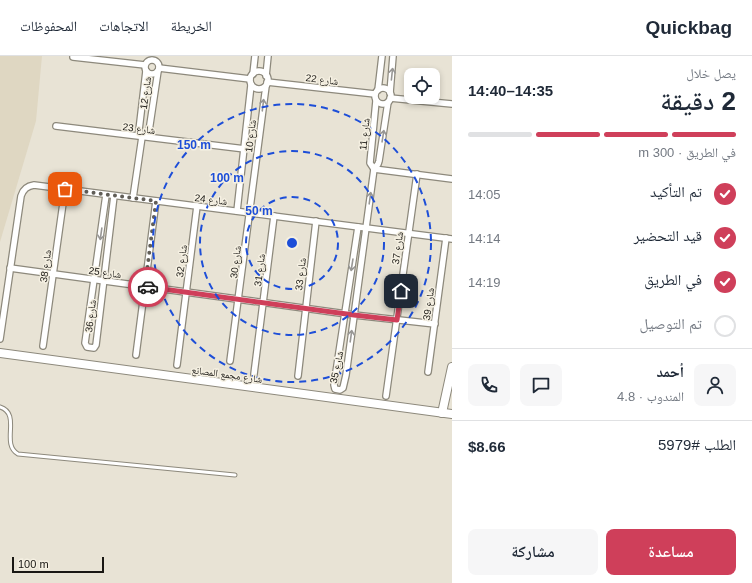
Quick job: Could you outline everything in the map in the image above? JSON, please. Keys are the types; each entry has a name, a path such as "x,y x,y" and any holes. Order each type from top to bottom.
{"street":[{"name":"شارع 12","path":"142,137 149,131 159,56"},
{"name":"شارع 10","path":"237,211 245,149 251,80 255,56"},
{"name":"شارع 10","path":"250,213 268,56"},
{"path":"376,92 382,56"},
{"name":"شارع 11","path":"366,228 374,168 377,166 379,161 389,98 393,56"},
{"path":"73,57 147,63 154,60 158,67"},
{"name":"شارع 12","path":"133,198 142,137 139,130 147,63"},
{"path":"147,63 153,74 158,67"},
{"path":"158,67 251,80"},
{"path":"258,72 261,72 266,81 260,89 254,88 251,80 258,72"},
{"name":"شارع 22","path":"266,81 376,92 383,88 389,98"},
{"name":"شارع 11","path":"374,168 370,163 376,92"},
{"path":"376,101 383,104 389,98 452,104"},
{"name":"شارع 23","path":"56,126 245,149"},
{"path":"374,168 452,179"},
{"name":"شارع 37","path":"386,396 417,174"},
{"name":"شارع 24","path":"10,268 21,196 25,188 34,185 449,238"},
{"name":"شارع 38","path":"44,346 65,189"},
{"name":"شارع 36","path":"106,195 85,343 87,348 94,348 96,345 114,196"},
{"path":"136,356 156,201"},
{"name":"شارع 32","path":"177,365 196,206"},
{"name":"شارع 30","path":"230,361 250,213"},
{"name":"شارع 31","path":"254,374 274,216"},
{"name":"شارع 33","path":"298,376 316,221"},
{"name":"شارع 35","path":"358,226 334,385 337,390 342,389 344,384 366,228"},
{"name":"شارع 39","path":"428,372 449,238"},
{"path":"0,339 10,268"},
{"name":"شارع 25","path":"10,268 344,314 435,324"},
{"name":"شارع مجمع المصانع","path":"0,354 452,414"},
{"path":"442,413 452,368"}],"lane":[{"path":"0,407 9,413 9,442 11,449 18,454 235,475"}],"shaded area":[{"path":"0,56 42,56 36,121 0,242"}],"way so far":[{"path":"65,189 156,201 145,286 148,287"}],"route":[{"path":"148,287 397,320 401,291"}]}
